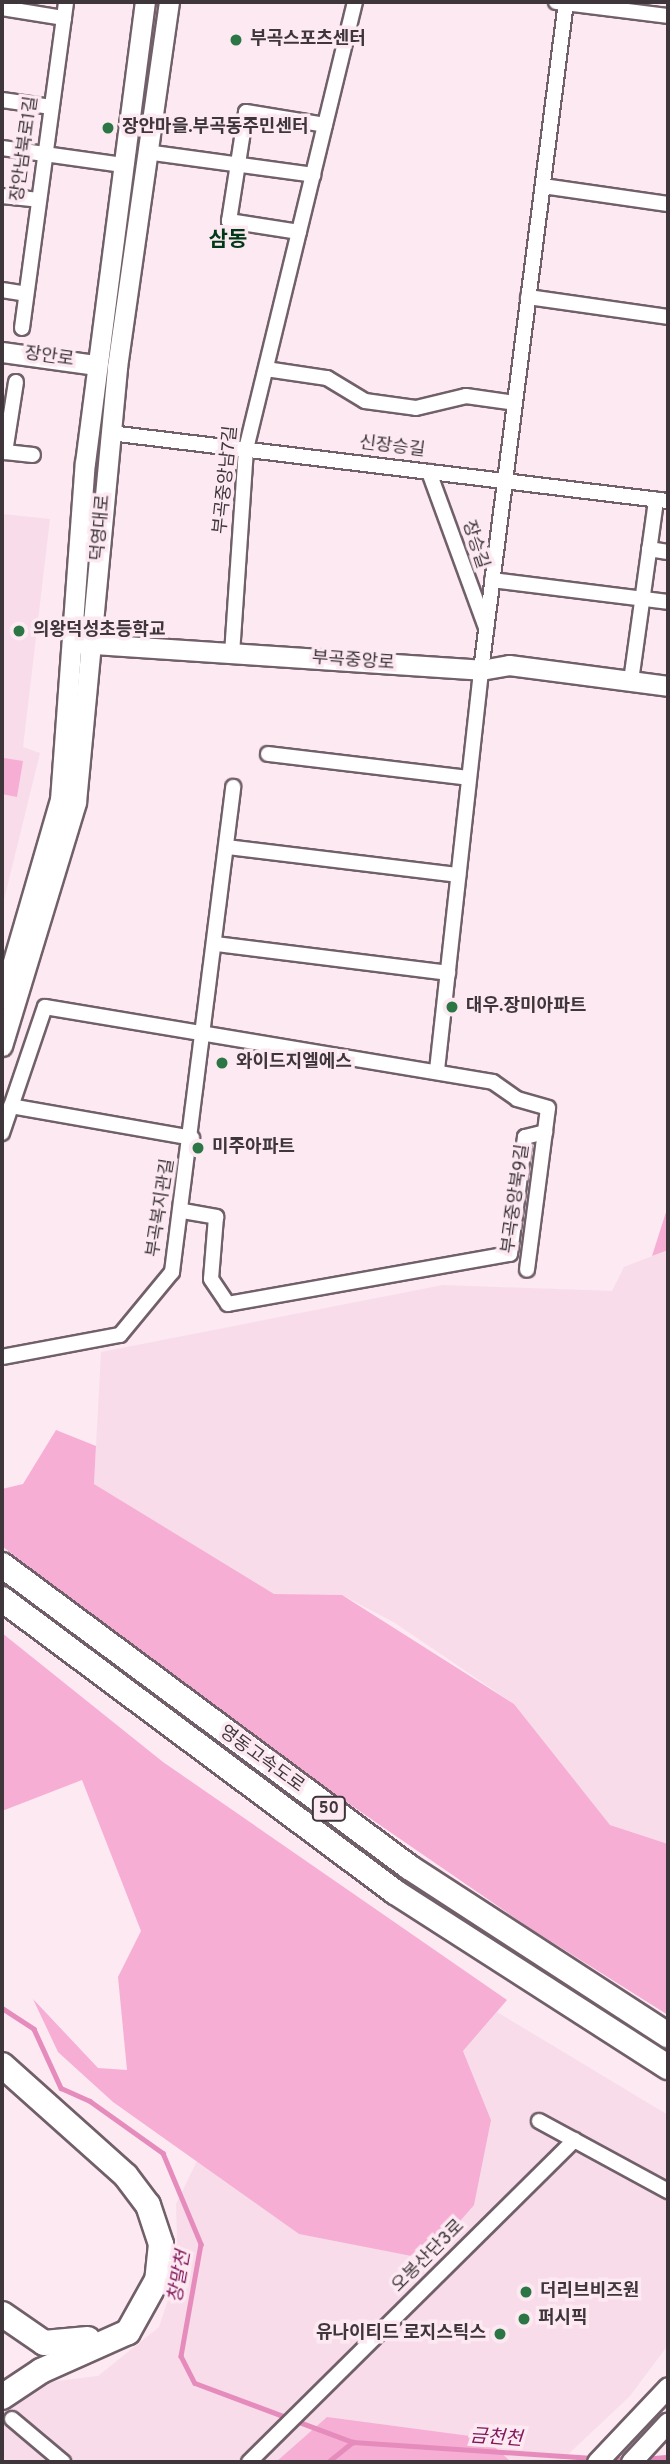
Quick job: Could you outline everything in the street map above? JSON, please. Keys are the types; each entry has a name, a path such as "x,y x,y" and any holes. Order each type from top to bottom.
{"highway":[{"name":"영동고속도로","path":"2,1565 409,1867 668,2035"},
{"name":"영동고속도로","path":"2,1599 395,1892 667,2066"},
{"path":"2,2065 126,2176 148,2205 161,2245 157,2280 128,2332 41,2371 7,2408"},
{"path":"2,2079 118,2183 140,2213 149,2246 139,2298 119,2327 54,2344 18,2330 2,2314"}],"street":[{"name":"장안남북로1길","path":"22,328 66,2"},
{"name":"덕영대로","path":"2,1046 76,802 96,365 145,2"},
{"name":"덕영대로","path":"2,999 60,800 83,643 146,152 169,2"},
{"name":"부곡중앙남7길","path":"232,654 246,449 355,2"},
{"path":"563,2 668,16"},
{"name":"장승길","path":"481,670 563,2"},
{"path":"2,8 64,18"},
{"path":"2,100 51,107"},
{"path":"299,232 229,221 246,112 325,125"},
{"path":"2,148 123,165"},
{"path":"146,152 313,176"},
{"path":"542,186 668,204"},
{"path":"2,196 39,200"},
{"path":"2,290 26,294"},
{"path":"528,297 668,317"},
{"name":"장안로","path":"2,352 96,365"},
{"path":"266,369 327,379 365,401 416,408 466,396 515,403"},
{"path":"16,382 6,411 5,452 33,456"},
{"name":"신장승길","path":"110,433 662,500"},
{"name":"장승길","path":"429,472 486,628"},
{"path":"631,681 649,550 662,500"},
{"path":"649,550 668,552"},
{"path":"492,580 668,602"},
{"name":"부곡중앙로","path":"83,643 481,670 509,665 668,686"},
{"path":"437,1070 481,670"},
{"path":"268,754 468,778"},
{"name":"부곡복지관길","path":"2,1356 120,1335 172,1272 183,1211 233,787"},
{"path":"227,847 458,875"},
{"path":"216,944 448,973"},
{"path":"2,1133 45,1007 437,1070 493,1082 517,1099 548,1108 545,1132 525,1138 510,1254 228,1304 211,1279 216,1217 183,1211"},
{"path":"11,1106 192,1138"},
{"name":"부곡중앙북9길","path":"527,1270 545,1132"},
{"path":"539,2121 668,2191"},
{"name":"오봉산단3로","path":"249,2462 574,2140"},
{"path":"597,2462 662,2393 668,2372"},
{"path":"7,2408 63,2462"},
{"path":"631,2462 668,2422"}],"shaded area":[{"name":"의왕덕성초등학교","path":"2,514 50,519 23,747 40,753 2,908"},
{"path":"4,758 23,761 17,797 2,794"},
{"path":"667,1209 668,1250 652,1256"},
{"path":"668,1250 668,1844 610,1825 514,1704 395,1623 342,1595 274,1595 94,1484 101,1352 443,1285 612,1291 624,1267"},
{"path":"56,1430 96,1446 94,1484 274,1594 342,1595 514,1704 610,1825 668,1844 668,2015 528,1927 188,1693 2,1546 2,1489 23,1484"},
{"path":"2,1633 163,1762 507,2000 463,2051 491,2120 474,2205 427,2259 299,2234 113,2102 58,2052 33,1999 98,2068 127,2070 118,1977 141,1931 82,1780 2,1811"},
{"path":"497,2012 668,2115 668,2345 630,2396 560,2462 2,2462 2,2409 33,2384 98,2376 159,2327 178,2270 176,2204 198,2159 299,2234 491,2120 463,2051"},
{"path":"327,2417 485,2438 511,2462 276,2462"}],"waterway":[{"name":"창말천","path":"2,2008 34,2029 61,2088 90,2101 163,2153 201,2244 181,2356 195,2383 353,2442"},
{"name":"금천천","path":"328,2462 353,2442 592,2458"},
{"name":"금천천","path":"643,2459 668,2457"},
{"name":"금천천","path":"608,2459 627,2459"}],"place":[{"name":"부곡스포츠센터","path":"236,40"},
{"name":"장안마을.부곡동주민센터","path":"108,128"},
{"name":"의왕덕성초등학교","path":"19,631"},
{"name":"대우.장미아파트","path":"452,1007"},
{"name":"와이드지엘에스","path":"222,1063"},
{"name":"미주아파트","path":"198,1148"},
{"name":"더리브비즈원","path":"526,2292"},
{"name":"퍼시픽","path":"524,2319"},
{"name":"유나이티드 로지스틱스","path":"500,2334"}],"district":[{"name":"삼동","path":"228,241"}]}
